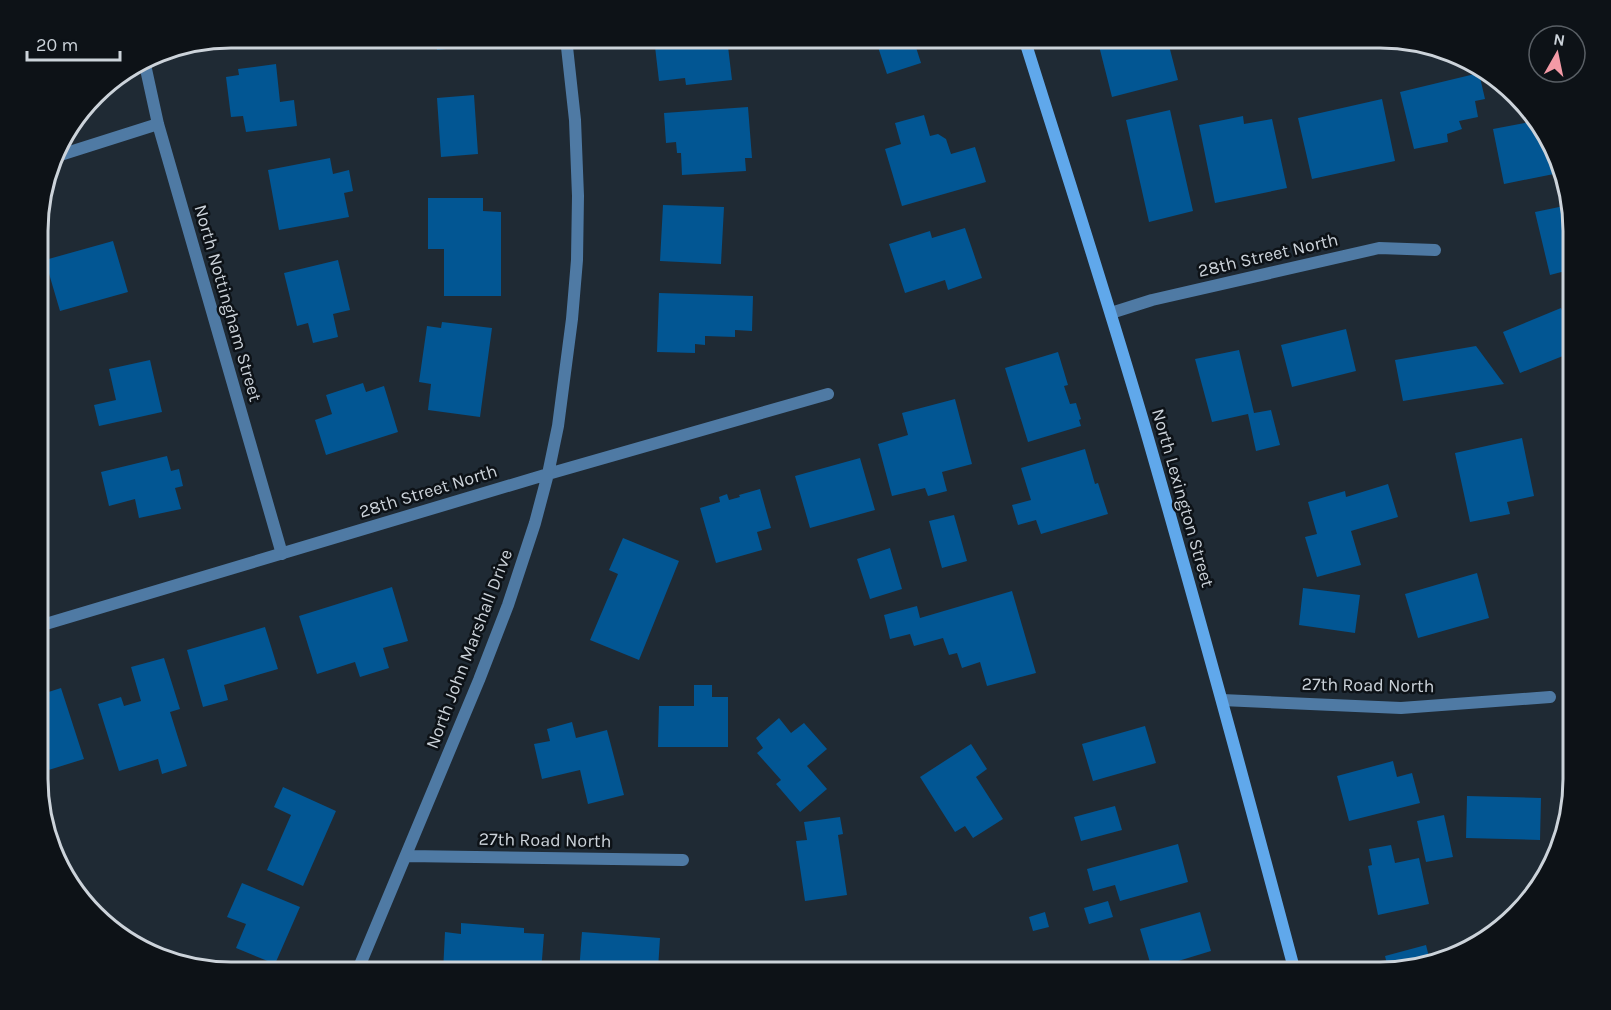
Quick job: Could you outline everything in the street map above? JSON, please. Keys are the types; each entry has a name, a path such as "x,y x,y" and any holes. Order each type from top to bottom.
{"street":[{"name":"North John Marshall Drive","path":"361,962 479,681 508,605 535,523 548,474 559,416 577,260 578,196 575,120 567,48"},
{"name":"North Lexington Street","path":"1027,48 1111,313 1222,700 1292,962"},
{"name":"North Nottingham Street","path":"146,69 158,124 282,554"},
{"path":"65,153 158,124"},
{"name":"28th Street North","path":"1111,313 1152,300 1379,248 1435,250"},
{"name":"28th Street North","path":"48,623 548,474 828,394"},
{"name":"27th Road North","path":"1222,700 1401,708 1550,697"},
{"name":"27th Road North","path":"407,856 682,860"}],"building":[{"path":"655,48 728,48 732,80 686,85 685,78 659,81"},
{"path":"878,48 916,48 921,63 887,74"},
{"path":"1100,48 1170,48 1178,80 1112,97"},
{"path":"276,64 280,102 294,100 297,126 246,132 243,116 231,117 226,77 239,75 238,69"},
{"path":"1474,74 1480,78 1485,99 1475,101 1478,117 1459,121 1462,129 1447,134 1448,142 1414,149 1400,92"},
{"path":"474,95 478,154 441,157 437,98"},
{"path":"1382,99 1395,161 1312,179 1298,118"},
{"path":"748,107 752,158 745,158 746,171 682,175 681,153 677,153 676,142 666,143 664,113"},
{"path":"1170,110 1193,211 1149,222 1126,120"},
{"path":"924,115 930,136 938,134 946,139 951,154 975,147 986,182 902,206 885,149 901,144 895,123"},
{"path":"1243,116 1244,124 1272,119 1287,188 1215,203 1199,125"},
{"path":"1527,123 1539,139 1554,174 1504,184 1493,129"},
{"path":"330,158 333,174 349,170 353,191 344,193 349,217 279,230 268,170"},
{"path":"428,198 483,198 483,211 501,212 501,296 444,296 444,249 428,249"},
{"path":"663,205 724,207 721,264 660,261"},
{"path":"1561,207 1563,272 1550,275 1535,212"},
{"path":"965,228 982,278 948,290 945,280 905,293 889,244 930,231 932,238"},
{"path":"113,241 128,292 60,311 48,270 48,259"},
{"path":"338,260 350,310 333,314 338,337 313,343 308,323 297,326 284,273"},
{"path":"659,293 753,296 752,331 735,330 735,337 705,336 705,345 695,344 695,353 657,352"},
{"path":"1561,308 1563,356 1520,373 1503,332"},
{"path":"442,322 492,328 480,417 428,410 431,384 419,382 427,326 441,328"},
{"path":"1346,329 1356,371 1292,387 1281,345"},
{"path":"1476,346 1504,384 1403,401 1395,360"},
{"path":"1239,350 1254,413 1271,410 1280,445 1256,451 1248,414 1212,422 1195,359"},
{"path":"1058,352 1068,385 1064,386 1070,404 1076,403 1081,426 1028,442 1005,368"},
{"path":"150,360 162,412 99,426 94,405 116,400 109,369"},
{"path":"363,383 366,392 384,386 398,432 326,455 315,420 332,414 326,395"},
{"path":"955,399 972,464 942,472 947,491 928,496 925,488 892,496 878,444 908,435 902,413"},
{"path":"1522,438 1534,496 1507,502 1510,514 1470,522 1455,453"},
{"path":"1085,449 1095,484 1098,483 1108,514 1041,534 1036,520 1018,525 1012,505 1031,500 1021,468"},
{"path":"167,456 171,471 179,469 183,486 175,488 181,509 139,518 135,499 109,506 101,472"},
{"path":"860,458 875,510 810,528 795,476"},
{"path":"1388,484 1398,517 1351,531 1361,565 1317,577 1305,537 1317,534 1308,502 1345,491 1346,497"},
{"path":"760,489 771,528 757,532 762,550 716,563 700,508 720,502 719,497 727,494 729,500"},
{"path":"954,515 967,561 942,568 929,521"},
{"path":"623,538 679,561 639,660 590,640 618,574 609,570"},
{"path":"890,548 902,589 870,599 857,559"},
{"path":"1477,573 1489,618 1418,638 1405,594"},
{"path":"392,587 408,641 383,648 389,668 360,677 355,662 317,674 299,616"},
{"path":"1303,588 1360,595 1355,633 1299,625"},
{"path":"1012,591 1036,673 987,686 980,662 962,668 957,653 949,655 943,638 914,646 910,634 890,639 884,615 917,606 920,618"},
{"path":"265,627 278,669 224,685 228,700 203,707 187,650"},
{"path":"164,658 180,709 170,712 187,766 162,774 158,759 119,771 98,704 121,697 124,706 141,701 131,667"},
{"path":"694,685 712,685 712,697 728,697 728,747 658,747 659,706 694,706"},
{"path":"61,688 84,759 48,770 48,692"},
{"path":"779,718 791,733 804,723 827,749 807,766 827,789 800,812 776,784 781,780 757,753 763,748 756,738"},
{"path":"572,722 576,738 607,730 624,795 588,804 580,770 542,779 534,744 550,741 547,729"},
{"path":"1145,726 1156,763 1093,781 1082,744"},
{"path":"971,744 987,769 976,777 1003,819 973,838 965,826 955,832 920,777"},
{"path":"1393,761 1397,777 1412,773 1420,803 1349,821 1337,776"},
{"path":"283,787 336,811 303,886 267,870 291,815 274,807"},
{"path":"1467,796 1541,798 1540,840 1466,838"},
{"path":"1115,806 1122,830 1081,841 1074,817"},
{"path":"1444,815 1453,857 1426,862 1417,821"},
{"path":"840,817 843,834 838,835 847,895 805,901 796,841 807,840 804,822"},
{"path":"1178,844 1188,882 1120,901 1115,885 1093,891 1087,869"},
{"path":"1391,845 1395,863 1419,858 1429,904 1378,915 1368,866 1372,865 1369,849"},
{"path":"242,883 300,907 276,962 270,962 236,948 246,924 227,917"},
{"path":"1108,901 1113,917 1089,924 1084,908"},
{"path":"1045,912 1049,927 1033,931 1029,917"},
{"path":"1200,912 1211,951 1175,962 1150,962 1140,929"},
{"path":"461,923 524,928 524,933 544,934 542,962 444,962 445,932 461,934"},
{"path":"582,932 660,938 658,962 580,962"},
{"path":"1426,945 1429,956 1392,962 1386,962 1385,956"}]}
